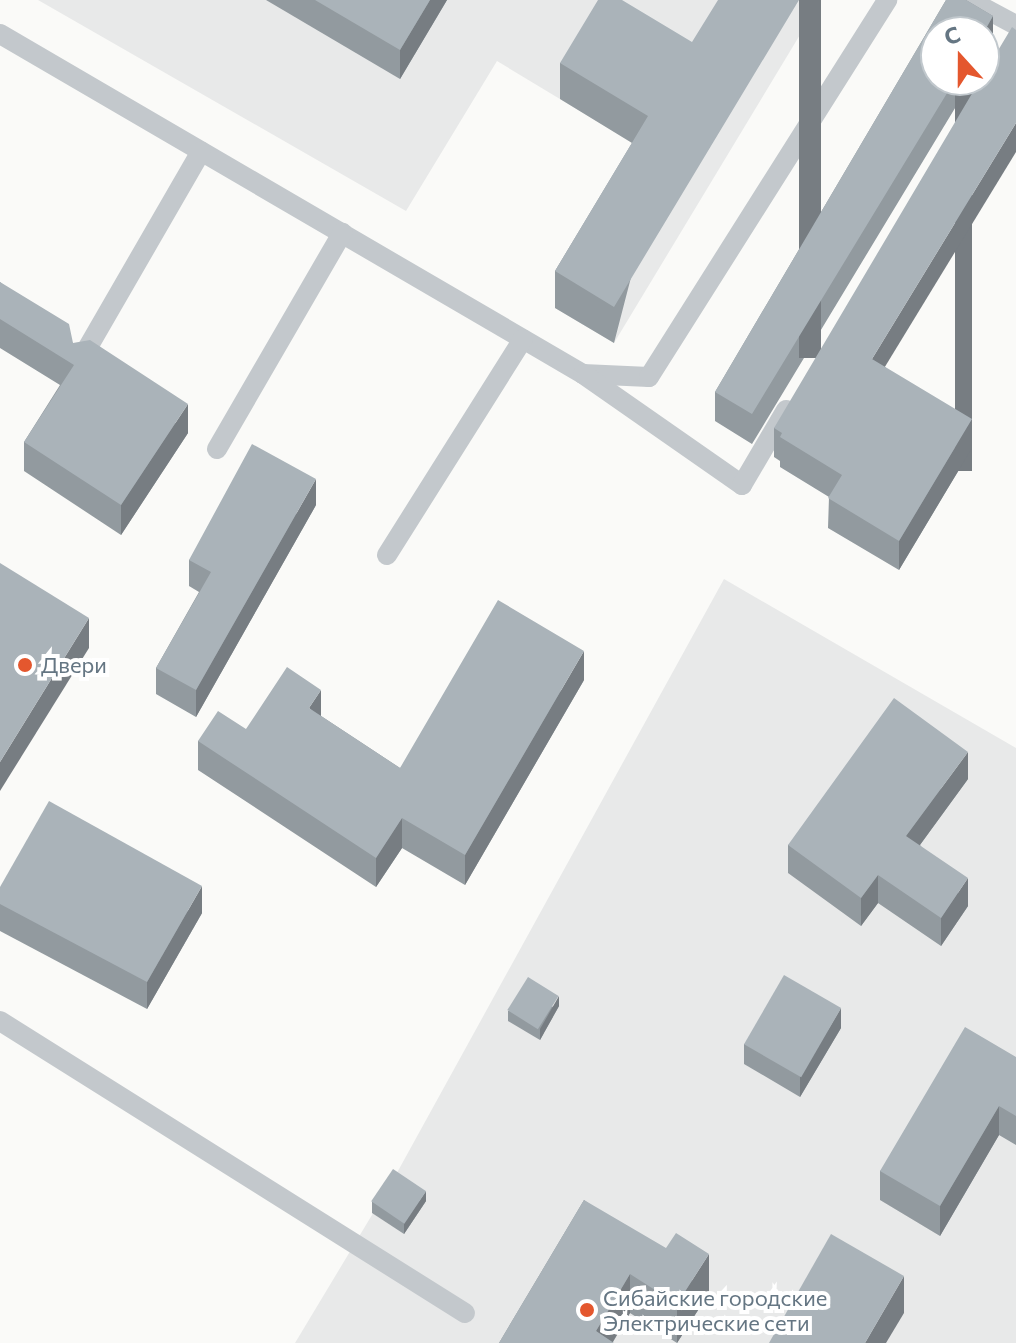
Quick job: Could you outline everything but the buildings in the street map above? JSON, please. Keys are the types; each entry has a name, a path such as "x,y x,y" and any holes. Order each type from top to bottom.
{"lane":[{"path":"583,374 649,377 887,0"},
{"path":"969,0 1016,25"},
{"path":"0,34 583,374 742,485 798,391"},
{"path":"80,361 201,151"},
{"path":"217,449 342,233"},
{"path":"387,555 523,339"},
{"path":"0,1021 465,1313"}],"shaded area":[{"path":"38,0 821,0 614,343 555,308 648,152 497,61 406,211"},
{"path":"724,579 1016,748 1016,1343 295,1343 393,1180"}],"place":[{"name":"Двери","path":"25,665"},
{"name":"Сибайские городские Электрические сети","path":"587,1310"}]}
